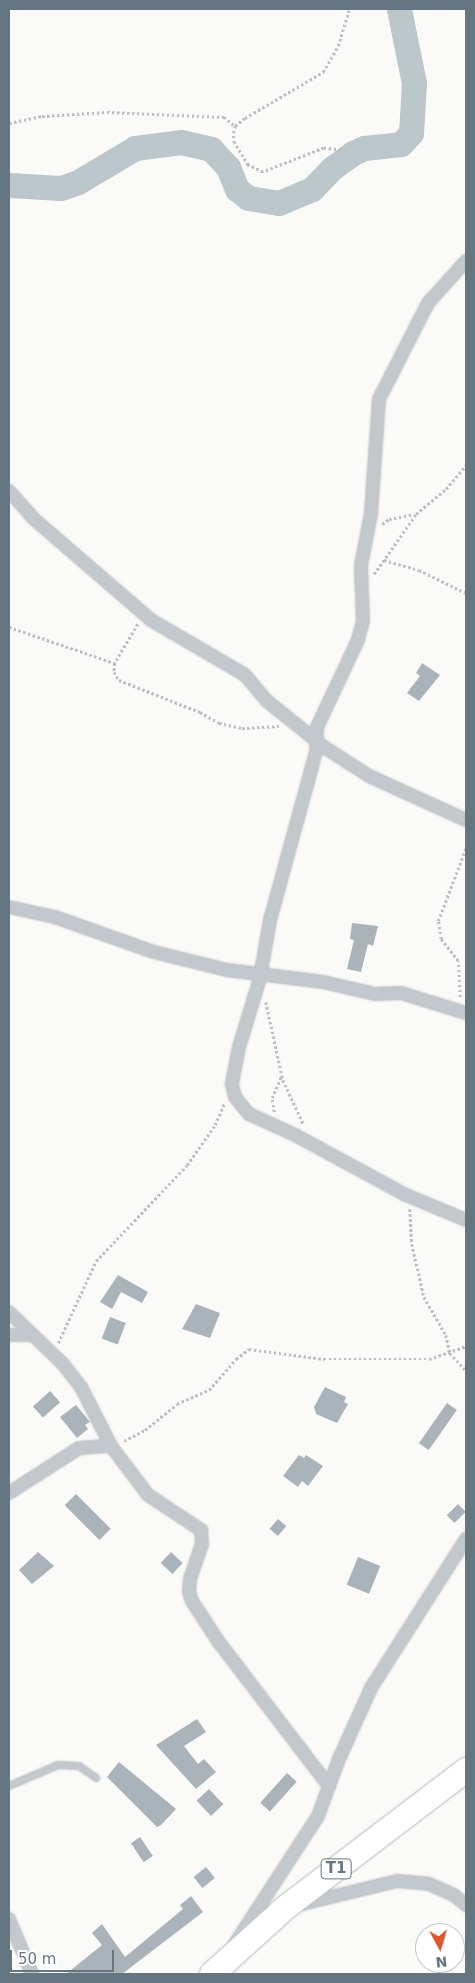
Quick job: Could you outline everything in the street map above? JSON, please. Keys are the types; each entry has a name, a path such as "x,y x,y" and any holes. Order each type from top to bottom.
{"highway":[{"name":"T1","path":"218,1970 285,1908 466,1770"}],"street":[{"path":"466,261 428,302 379,399 371,514 364,540 363,621 358,640 321,717 270,920 259,978 239,1047 232,1084 242,1108 414,1199 466,1220"},
{"path":"9,491 34,519 144,614 236,668 268,701 317,739 369,776 466,820"},
{"path":"9,907 64,920 154,952 259,978 323,982 375,994 413,995 464,1008"},
{"path":"9,1312 30,1335 59,1361 91,1402 111,1446 148,1495 201,1530 202,1544 190,1579 189,1592 192,1601 218,1641 329,1786"},
{"path":"9,1334 30,1335"},
{"path":"9,1493 79,1448 111,1446"},
{"path":"218,1970 310,1830 372,1688 466,1539"},
{"path":"285,1908 397,1881 429,1884 454,1895 466,1904"},
{"path":"9,1919 32,1974"}],"lane":[{"path":"9,1786 58,1765 79,1766 96,1778"}],"path":[{"path":"235,126 323,72 338,46 349,9"},
{"path":"9,123 74,112 107,112 224,117 235,126"},
{"path":"235,126 234,143 248,164 263,172 324,148 341,150"},
{"path":"363,585 384,560 416,514 446,489 466,465"},
{"path":"364,540 386,520 416,514"},
{"path":"384,560 420,570 466,593"},
{"path":"144,614 115,663 114,672 119,680 200,712 219,723 258,728 295,722"},
{"path":"9,627 115,663"},
{"path":"464,1008 458,961 441,939 438,921 466,848"},
{"path":"259,978 267,1004 282,1074 298,1114 320,1148"},
{"path":"275,1126 272,1098 282,1074"},
{"path":"59,1361 58,1343 88,1274 104,1251 187,1165 215,1125 232,1084"},
{"path":"414,1199 408,1215 424,1297 446,1335 450,1353 466,1370"},
{"path":"111,1446 145,1430 177,1404 209,1390 236,1359 249,1350 324,1359 429,1359 466,1346"}],"building":[{"path":"422,663 440,675 419,701 407,693 420,676 416,673"},
{"path":"352,923 378,926 373,946 368,944 361,972 347,969 354,940 350,939"},
{"path":"118,1275 148,1292 142,1303 121,1292 112,1309 100,1302"},
{"path":"196,1304 220,1313 210,1338 182,1329"},
{"path":"110,1317 126,1323 118,1345 102,1338"},
{"path":"325,1387 346,1397 344,1402 348,1404 337,1423 316,1414 314,1407"},
{"path":"50,1391 60,1402 43,1418 33,1406"},
{"path":"447,1403 457,1410 429,1450 419,1443"},
{"path":"76,1405 90,1422 85,1425 88,1429 77,1438 60,1417"},
{"path":"299,1455 304,1458 306,1455 323,1466 308,1486 302,1481 298,1487 283,1476"},
{"path":"76,1494 111,1529 99,1540 65,1505"},
{"path":"458,1504 466,1512 454,1523 447,1515"},
{"path":"278,1519 286,1526 278,1536 269,1529"},
{"path":"38,1552 54,1566 32,1584 19,1570"},
{"path":"171,1552 183,1563 172,1574 161,1563"},
{"path":"358,1557 380,1566 369,1594 347,1585"},
{"path":"197,1719 206,1732 184,1746 198,1764 204,1759 216,1772 196,1789 156,1745"},
{"path":"119,1762 176,1809 161,1825 157,1827 107,1777"},
{"path":"287,1773 297,1782 270,1811 260,1803"},
{"path":"209,1789 223,1804 211,1816 197,1801"},
{"path":"140,1837 153,1856 144,1862 131,1843"},
{"path":"206,1867 215,1878 202,1888 194,1877"},
{"path":"191,1896 203,1912 122,1974 66,1974 102,1945 92,1933 102,1924 125,1957 183,1909 180,1905"}],"waterway":[{"path":"9,185 61,188 78,182 135,148 181,142 211,149 228,167 237,189 248,198 279,203 312,189 331,169 353,153 364,148 401,144 411,133 414,83 399,9"}]}
